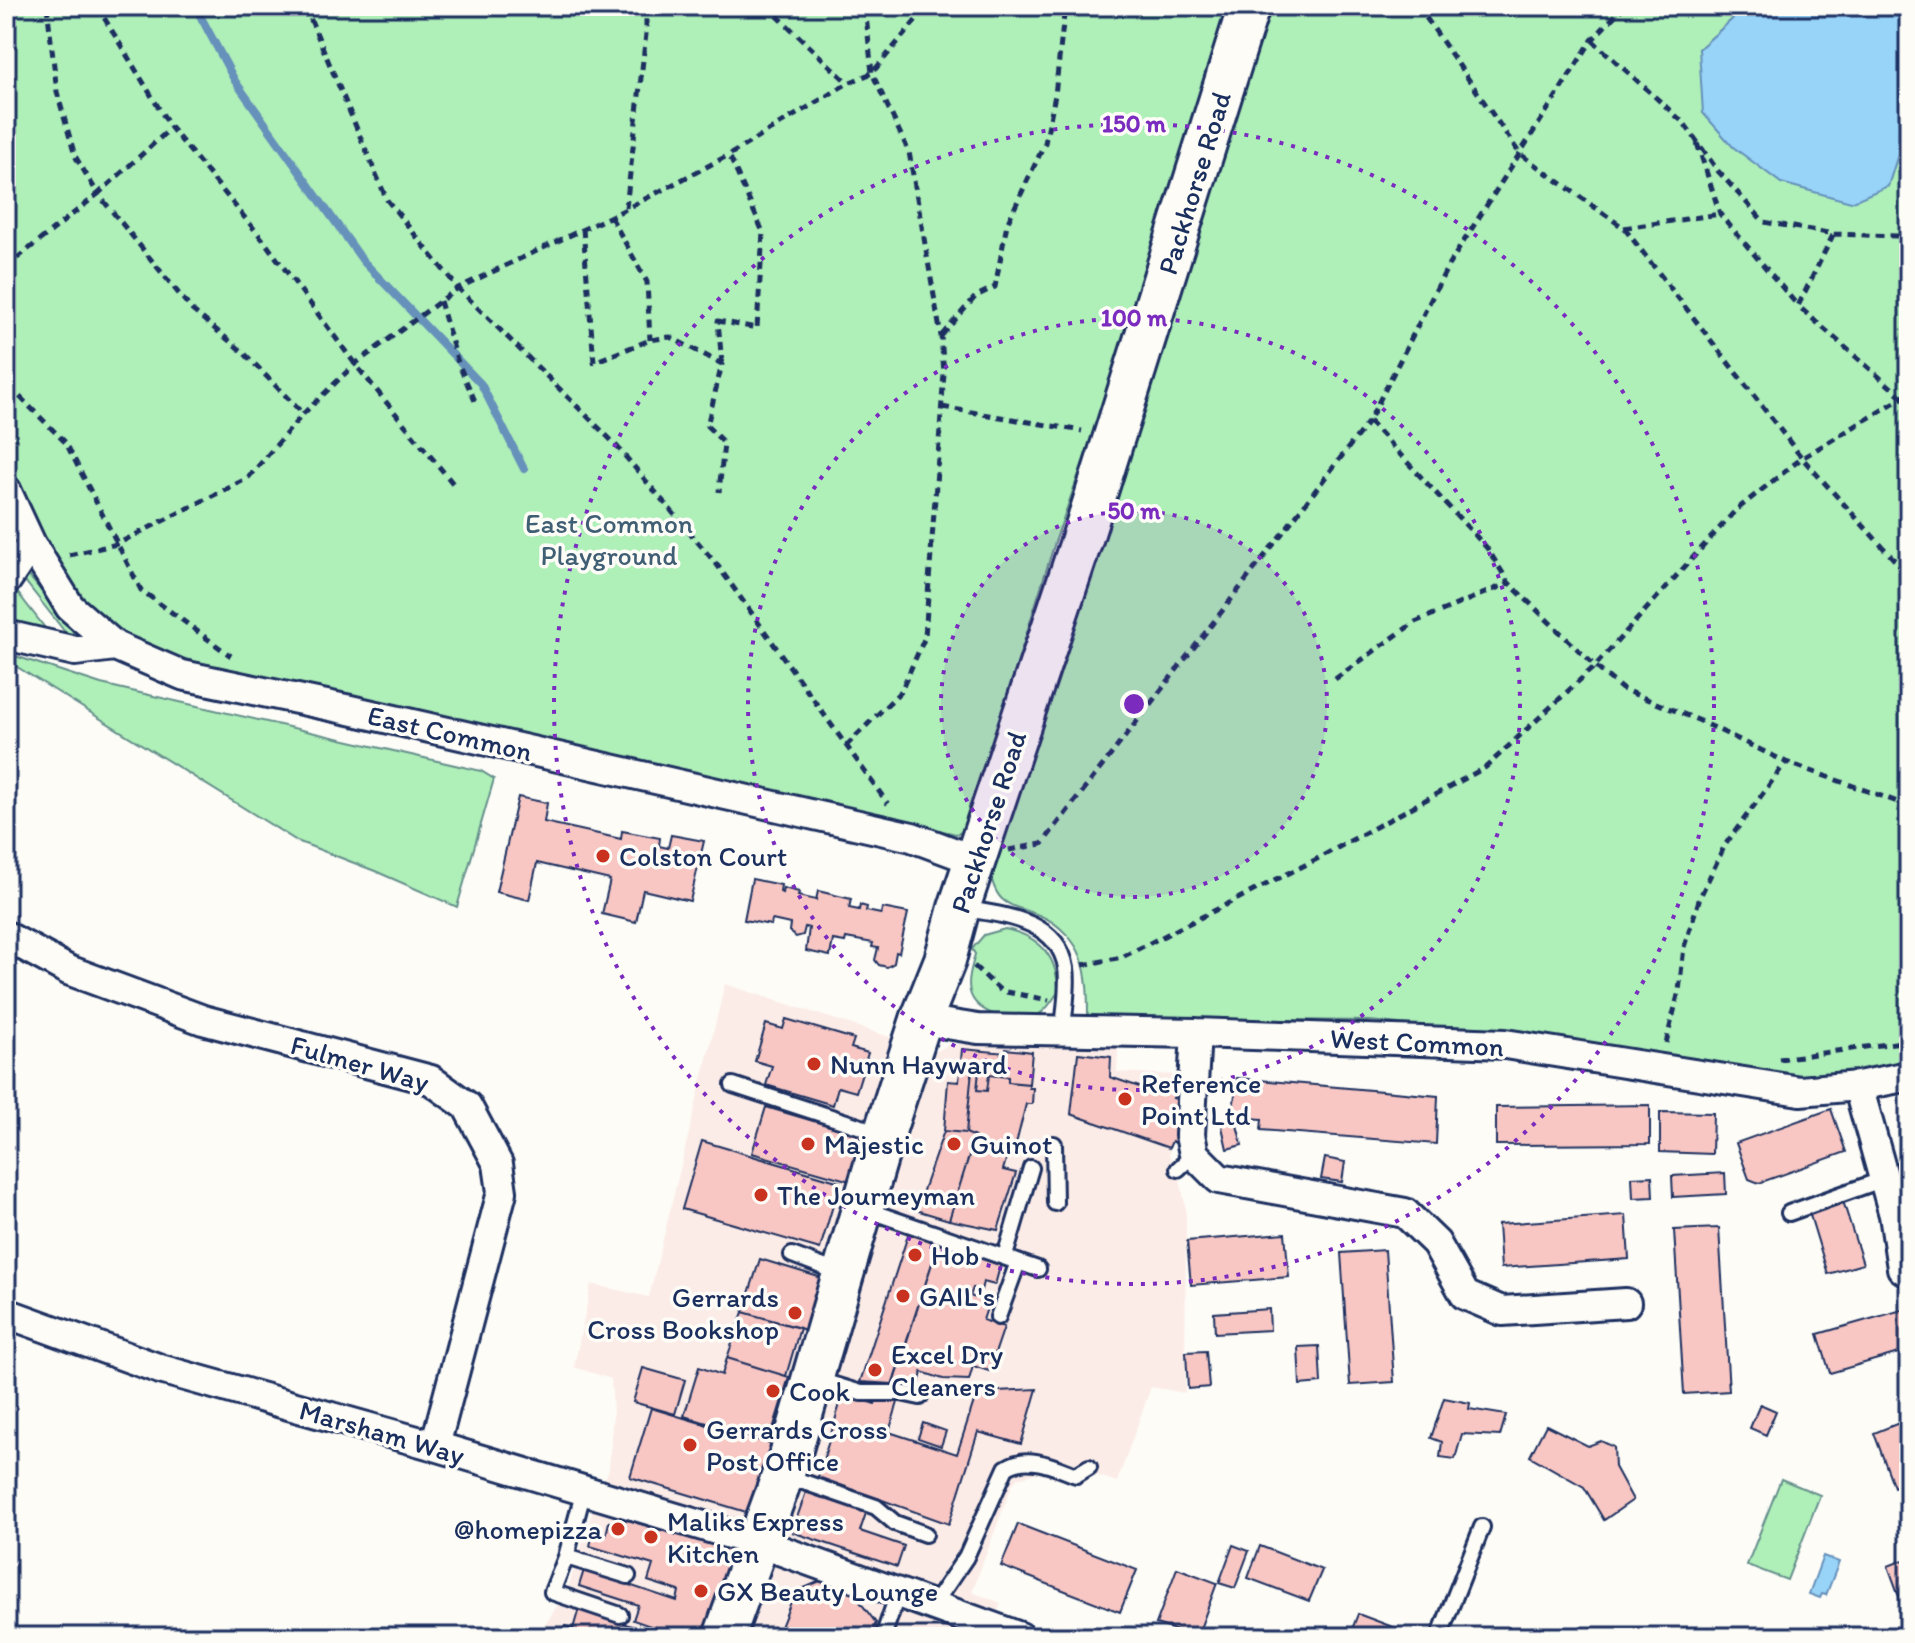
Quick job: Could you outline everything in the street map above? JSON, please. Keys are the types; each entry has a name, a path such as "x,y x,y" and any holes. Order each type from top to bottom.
{"main road":[{"name":"Packhorse Road","path":"724,1637 783,1475 884,1134 921,1020 945,960 974,860 1114,437 1249,6"}],"street":[{"name":"East Common","path":"6,490 36,553 70,607 115,646 182,675 912,837 974,860"},
{"path":"6,581 36,553"},
{"path":"6,635 75,651 115,646"},
{"name":"Fulmer Way","path":"6,936 68,970 203,1020 431,1080 467,1106 498,1164 502,1192 435,1446"},
{"name":"West Common","path":"921,1020 978,1029 1505,1044 1800,1091 1858,1086 1909,1076"},
{"path":"1196,1033 1186,1162 1219,1179 1405,1213 1436,1243 1465,1295 1502,1311 1626,1303"},
{"path":"1858,1086 1884,1179 1902,1212 1902,1268 1909,1273"},
{"name":"Marsham Way","path":"6,1313 160,1369 435,1446 760,1543 1020,1637"}],"lane":[{"path":"959,908 1003,915 1045,930 1058,945 1066,969 1063,1031"},
{"path":"733,1085 884,1134"},
{"path":"1054,1144 1055,1203"},
{"path":"998,1317 1031,1168"},
{"path":"1789,1213 1884,1179"},
{"path":"864,1209 1038,1269"},
{"path":"792,1255 844,1275"},
{"path":"813,1379 861,1393 901,1393 920,1397"},
{"path":"934,1604 966,1557 1006,1468 1014,1462 1029,1461 1076,1475 1089,1467"},
{"path":"783,1475 876,1507 895,1523 925,1534"},
{"path":"584,1490 566,1557 552,1592 620,1615"},
{"path":"1439,1637 1482,1527"},
{"path":"566,1557 628,1576"},
{"path":"883,1637 898,1593"}],"path":[{"path":"47,6 57,92 75,156 98,194 192,310 243,352 303,414"},
{"path":"97,6 171,128 264,241 355,364 455,486"},
{"path":"305,6 387,200 458,288 623,454 724,574 912,837"},
{"path":"626,209 646,34 646,6"},
{"path":"767,6 848,83"},
{"path":"846,746 901,691 925,637 944,373 941,336 909,152 872,73 865,6"},
{"path":"36,553 117,544 248,478 303,414 355,364 458,288 611,217 729,155 848,83 872,73 928,6"},
{"path":"941,336 976,296 995,287 1007,224 1045,143 1055,95 1065,6"},
{"path":"1418,6 1520,154 1624,228 1802,458 1909,576"},
{"path":"974,860 1042,844 1369,421 1448,266 1592,40 1624,6"},
{"path":"1592,40 1684,123 1718,171 1764,222 1834,234 1897,236 1909,257"},
{"path":"6,267 98,194 171,128"},
{"path":"1695,139 1720,214 1798,306 1909,403"},
{"path":"719,492 724,443 707,426 722,364 718,321 757,328 763,232 729,155"},
{"path":"1624,228 1720,214"},
{"path":"611,217 647,282 650,340"},
{"path":"583,229 594,362 650,340 670,337 722,364"},
{"path":"1798,306 1834,234"},
{"path":"440,301 458,363 475,401"},
{"path":"6,373 13,390 66,443 141,590 229,656 243,659"},
{"path":"1066,969 1122,957 1315,860 1486,767 1595,666 1735,511 1802,458 1909,391"},
{"path":"942,407 1114,437"},
{"path":"1369,421 1487,548 1509,583 1622,689 1698,720 1786,762 1909,806"},
{"path":"1335,679 1415,622 1509,583"},
{"path":"1665,1048 1679,991 1684,947 1700,897 1725,845 1786,762"}],"shaded area":[{"path":"725,984 899,1040 903,1067 951,1044 1118,1047 1117,1072 1177,1075 1169,1155 1178,1169 1186,1209 1185,1393 1151,1387 1117,1482 1096,1475 1080,1485 1036,1473 1018,1478 1013,1483 972,1592 1001,1603 988,1637 537,1637 567,1591 609,1469 613,1414 611,1379 574,1367 591,1284 649,1297"}],"green space":[{"name":"East Common Playground","path":"6,6 1230,6 1105,399 1055,542 965,831 956,834 336,692 182,663 124,634 79,595 48,550 6,461"},
{"path":"1265,6 1747,6 1699,49 1888,186 1909,119 1909,1069 1808,1080 1508,1035 1370,1021 1088,1018 1085,972 1075,945 1055,924 1007,903 996,891 989,867"},
{"path":"29,576 71,627 73,633 69,637 25,581"},
{"path":"14,588 52,637 6,624 6,601"},
{"path":"6,653 101,684 481,771 494,779 457,907 297,841 6,660"},
{"path":"1005,929 1037,943 1045,950 1055,968 1058,992 1046,1009 1036,1016 1019,1019 998,1016 980,1007 970,992 969,978 975,954 972,949 984,935"},
{"path":"1781,1479 1820,1495 1787,1580 1747,1565"}],"water":[{"path":"1747,6 1909,6 1909,119 1888,186 1851,202 1781,183 1733,147 1703,113 1699,49"},
{"path":"1823,1556 1839,1562 1826,1595 1822,1594 1820,1598 1809,1594"}],"building":[{"name":"Colston Court","path":"518,797 547,803 544,822 621,839 622,831 660,838 659,846 668,848 671,835 704,841 690,901 643,890 636,922 602,914 610,880 537,863 529,900 496,892"},
{"path":"752,879 781,885 782,893 783,888 816,900 818,891 851,899 849,908 859,910 860,905 867,907 866,911 881,914 882,908 908,913 894,963 887,967 879,965 875,960 878,948 872,947 873,943 846,938 845,942 833,940 830,956 806,951 809,928 805,927 803,935 796,937 789,931 790,924 772,920 771,925 744,920"},
{"name":"Nunn Hayward","path":"786,1019 854,1039 851,1048 868,1053 856,1092 838,1087 833,1105 766,1085 772,1066 755,1061 766,1024 783,1029"},
{"path":"962,1049 1032,1052 1029,1084 1008,1082 1008,1077 989,1075 987,1091 977,1090 979,1071 972,1070 966,1133 944,1131 948,1081 959,1082"},
{"name":"Reference Point Ltd","path":"1078,1053 1111,1057 1110,1077 1148,1090 1150,1083 1176,1091 1173,1098 1183,1101 1176,1123 1180,1125 1175,1143 1172,1141 1169,1148 1071,1114"},
{"path":"972,1070 979,1071 977,1090 987,1091 989,1075 1008,1077 1008,1082 1029,1084 1029,1088 1033,1088 1032,1104 1026,1104 1014,1152 1009,1150 1003,1170 1016,1173 998,1230 949,1220 975,1137 966,1133"},
{"path":"1237,1078 1438,1096 1436,1144 1261,1130 1262,1119 1235,1117 1242,1145 1227,1149 1221,1122 1232,1119"},
{"path":"1650,1105 1650,1144 1496,1145 1496,1107"},
{"name":"Majestic","path":"766,1107 864,1136 850,1181 752,1153"},
{"path":"1831,1109 1846,1152 1759,1183 1749,1179 1736,1143"},
{"path":"1660,1112 1713,1113 1712,1154 1660,1152"},
{"path":"1909,1129 1909,1166 1908,1167 1899,1132"},
{"path":"944,1131 975,1137 949,1220 916,1210"},
{"name":"The Journeyman","path":"702,1141 840,1182 820,1249 682,1209"},
{"path":"1325,1158 1345,1162 1342,1182 1321,1179"},
{"path":"1725,1173 1726,1194 1673,1197 1672,1176"},
{"path":"1652,1176 1653,1197 1633,1198 1632,1177"},
{"path":"1843,1201 1863,1264 1828,1274 1809,1212"},
{"path":"1626,1215 1629,1259 1501,1268 1498,1224"},
{"path":"1719,1228 1729,1391 1684,1394 1674,1230"},
{"path":"909,1232 939,1242 893,1384 860,1382"},
{"path":"1285,1233 1289,1277 1191,1285 1187,1241"},
{"path":"939,1242 1001,1263 995,1285 983,1282 981,1290 973,1288 970,1296 989,1302 983,1320 1004,1327 989,1371 973,1366 969,1380 943,1379 922,1372 918,1389 891,1388"},
{"path":"1385,1250 1394,1382 1350,1385 1341,1253"},
{"path":"760,1259 822,1278 806,1330 743,1312"},
{"path":"1909,1308 1909,1350 1830,1373 1818,1334"},
{"path":"1269,1309 1270,1330 1215,1333 1214,1313"},
{"path":"743,1312 800,1328 786,1376 727,1358"},
{"path":"1319,1346 1321,1383 1300,1385 1298,1347"},
{"path":"1206,1351 1209,1387 1188,1389 1186,1352"},
{"path":"727,1358 789,1377 769,1442 684,1416 699,1367 722,1375"},
{"path":"643,1368 685,1380 675,1414 633,1402"},
{"path":"1037,1389 1021,1444 978,1432 949,1524 818,1477 843,1394 875,1404 877,1397 899,1399 889,1432 957,1454 977,1392"},
{"path":"1444,1398 1470,1403 1469,1409 1506,1415 1500,1436 1462,1434 1455,1459 1440,1457 1442,1442 1431,1438"},
{"path":"1760,1404 1776,1411 1766,1435 1750,1428"},
{"path":"651,1408 774,1445 753,1514 630,1477"},
{"path":"1909,1419 1909,1481 1894,1487 1874,1433"},
{"path":"923,1423 946,1431 941,1446 918,1438"},
{"path":"1546,1425 1588,1446 1601,1441 1614,1447 1615,1467 1633,1500 1604,1520 1584,1487 1530,1456"},
{"path":"808,1486 867,1510 860,1531 904,1546 897,1567 792,1532"},
{"path":"1909,1499 1909,1532 1898,1503"},
{"path":"620,1518 741,1553 706,1637 663,1637 665,1631 633,1620 638,1605 579,1586 584,1570 677,1601 679,1591 648,1581 653,1565 590,1546 593,1533 606,1535 609,1522 618,1524"},
{"path":"1018,1524 1137,1570 1120,1612 1001,1566"},
{"path":"1233,1545 1249,1551 1235,1588 1219,1583"},
{"path":"1260,1546 1322,1570 1309,1601 1248,1578"},
{"path":"1909,1558 1909,1614 1906,1615 1888,1566"},
{"path":"1177,1568 1217,1583 1197,1637 1156,1624"},
{"path":"820,1581 854,1594 876,1623 870,1637 777,1637 795,1592"},
{"path":"579,1608 663,1637 563,1637 566,1626 573,1629"},
{"path":"1358,1614 1414,1635 1414,1637 1349,1637"}],"waterway":[{"path":"195,6 235,81 363,261 481,384 524,469"}],"place":[{"name":"Colston Court","path":"603,856"},
{"name":"Nunn Hayward","path":"814,1064"},
{"name":"Reference Point Ltd","path":"1125,1099"},
{"name":"Majestic","path":"808,1144"},
{"name":"Guinot","path":"954,1144"},
{"name":"The Journeyman","path":"761,1195"},
{"name":"Hob","path":"915,1255"},
{"name":"GAIL's","path":"903,1296"},
{"name":"Gerrards Cross Bookshop","path":"795,1313"},
{"name":"Excel Dry Cleaners","path":"875,1370"},
{"name":"Cook","path":"773,1391"},
{"name":"Gerrards Cross Post Office","path":"690,1445"},
{"name":"@homepizza","path":"618,1529"},
{"name":"Maliks Express Kitchen","path":"651,1537"},
{"name":"GX Beauty Lounge","path":"701,1591"}]}
